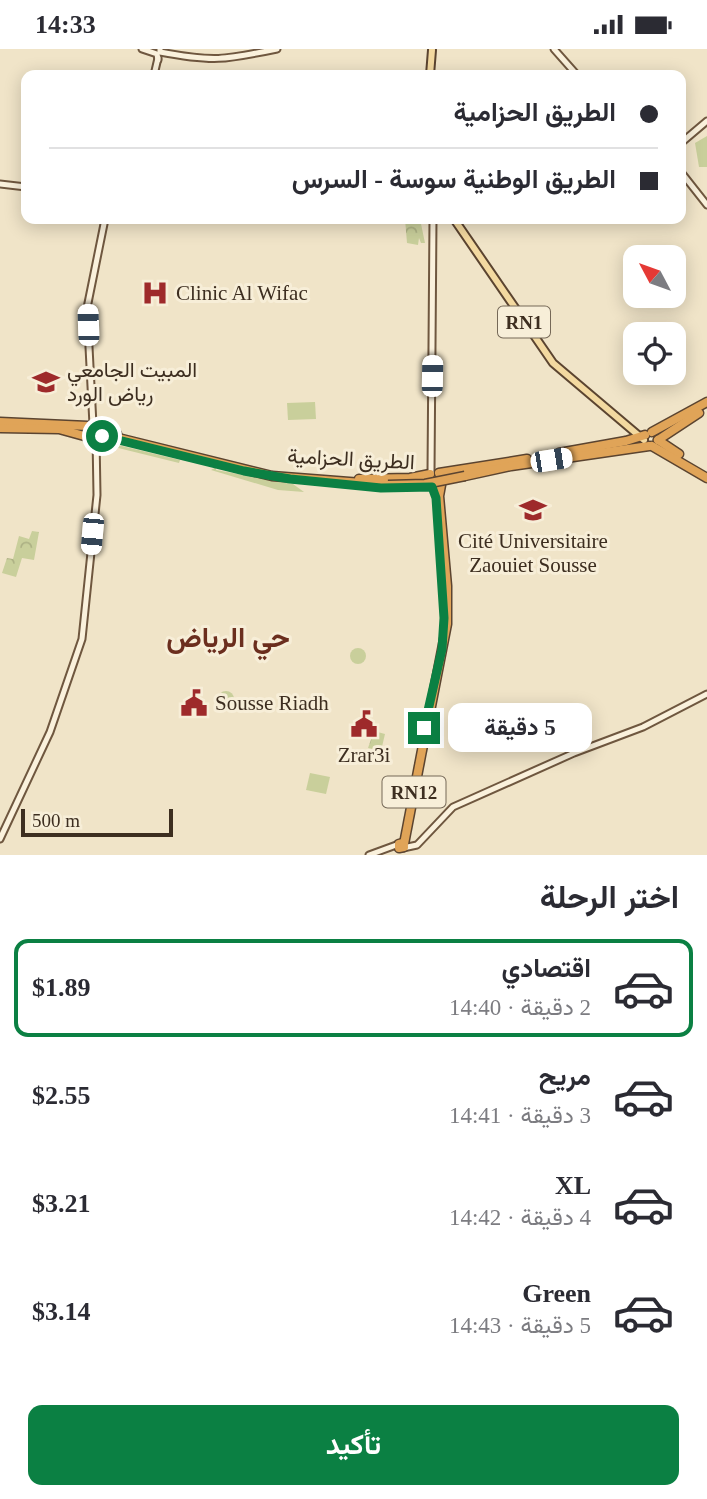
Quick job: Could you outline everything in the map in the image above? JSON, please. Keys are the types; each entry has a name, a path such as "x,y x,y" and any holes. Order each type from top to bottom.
{"highway":[{"name":"الطريق الحزامية","path":"531,461 630,440 653,439 707,402"},
{"name":"الطريق الحزامية","path":"0,422 92,432 253,473 388,483 464,474 653,439 707,408"},
{"name":"الطريق الحزامية","path":"0,428 92,432"},
{"path":"630,440 634,435 632,428"},
{"name":"RN1","path":"653,439 674,456 707,476"},
{"name":"RN1","path":"653,439 707,476"},
{"path":"359,482 410,478 531,461"},
{"path":"359,482 381,488 436,485 531,461"},
{"name":"RN12","path":"435,473 428,479 436,485"},
{"name":"RN12","path":"401,848 447,624 447,586 435,473"}],"main road":[{"path":"429,70 430,49"},
{"name":"RN1","path":"457,224 552,363 608,411 653,439"},
{"name":"RN1","path":"608,411 653,439"}],"street":[{"path":"142,49 217,61 277,49"},
{"path":"554,49 573,70"},
{"path":"686,139 707,121"},
{"path":"686,178 707,205"},
{"path":"0,184 21,186"},
{"path":"0,839 47,740 82,639 97,495 88,301 103,224"},
{"name":"RN12","path":"432,224 435,473"},
{"path":"369,855 401,848 453,807 574,753 643,727 707,694"}],"green space":[{"path":"707,136 707,167 699,167 695,143"},
{"path":"405,224 421,224 425,243 421,243 419,238 418,245 407,243"},
{"path":"315,402 316,419 288,420 287,403"},
{"path":"101,441 180,460 179,463 98,443"},
{"path":"216,467 216,470 293,484 304,492 278,490 211,470"},
{"path":"32,531 39,532 34,560 22,558 16,577 2,573 7,558 13,559 19,536 29,539"},
{"path":"355,648 361,648 366,656 364,662 355,664 350,659 350,653"},
{"path":"226,691 232,693 232,705 226,707 220,705 218,699 220,693"},
{"path":"374,731 385,734 381,751 368,748"},
{"path":"310,773 330,777 326,794 306,790"}],"place":[{"name":"Clinic Al Wifac","path":"155,293"},
{"name":"المبيت الجامعي رياض الورد","path":"46,382"},
{"name":"Cité Universitaire Zaouiet Sousse","path":"533,510"},
{"name":"Sousse Riadh","path":"194,703"},
{"name":"Zrar3i","path":"364,724"}],"district":[{"name":"حي الرياض","path":"228,637"}],"route":[{"path":"102,436 124,439 244,471 290,479 381,488 432,487 436,498 444,607 442,649 424,728"}]}
